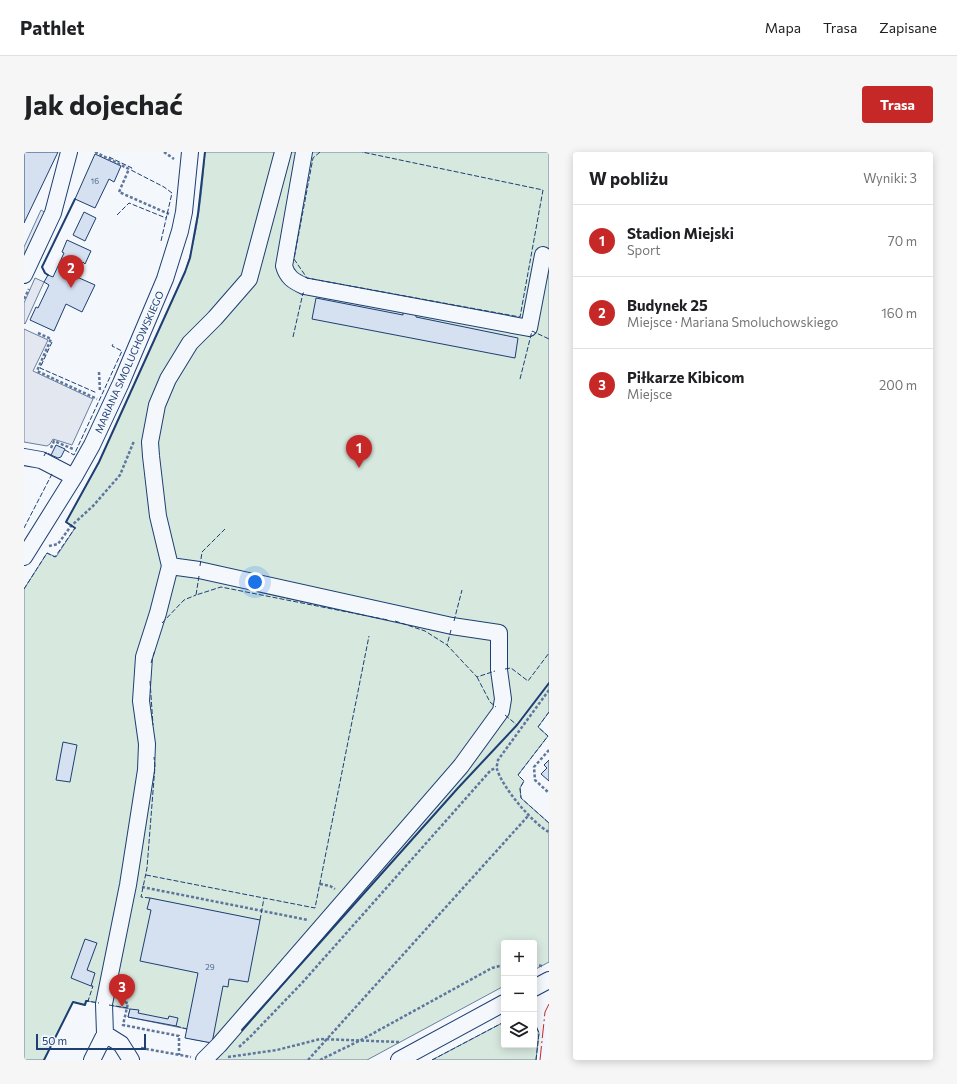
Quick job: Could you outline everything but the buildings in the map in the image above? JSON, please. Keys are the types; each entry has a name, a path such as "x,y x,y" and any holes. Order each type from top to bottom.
{"street":[{"path":"24,275 53,213 69,152"},
{"name":"MARIANA SMOLUCHOWSKIEGO","path":"24,557 74,477 98,431 165,279 181,225 185,204 190,152"},
{"path":"92,1060 105,1034 104,1004 128,885 146,770 147,744 141,701 144,657 158,613 170,566 158,516 150,442 158,405 168,379 190,343 215,318 248,279 283,152"},
{"path":"304,152 284,266 286,273 290,278 304,286 529,328 543,255"},
{"path":"24,457 41,460 74,477"},
{"path":"170,566 207,572 452,626 499,633 500,670 503,699 501,711 461,766 219,1045 204,1060"},
{"path":"537,985 547,973"},
{"path":"399,1060 501,1005"},
{"path":"105,1034 121,1044 131,1060"}],"path":[{"path":"95,152 130,169 119,192 167,213"},
{"path":"38,333 51,339 36,371 97,399"},
{"path":"94,405 100,392 99,372"},
{"path":"50,451 54,441 72,450 76,443"},
{"path":"48,546 58,544 72,526"},
{"path":"549,690 498,760 496,768 504,783 528,816 549,832"},
{"path":"549,750 534,767 535,780 549,793"},
{"path":"238,1047 250,1037 302,983 491,770 496,768"},
{"path":"308,1060 528,816"},
{"path":"128,885 262,910 324,924"},
{"path":"320,1060 361,1040 492,968 501,966"},
{"path":"537,967 547,973"},
{"path":"105,998 128,1003 123,1025 179,1036 179,1055"},
{"path":"233,1052 227,1058 277,1050 327,1039 406,1042"},
{"path":"121,1044 204,1060"}],"shaded area":[{"path":"205,152 549,152 549,712 538,727 548,736 518,775 524,781 520,788 521,798 549,823 549,962 537,968 537,940 501,940 501,988 367,1060 216,1060 228,1046 191,1039 187,1029 128,1017 130,1009 87,1001 85,1005 73,1002 44,1060 24,1060 24,589 47,553 56,557 75,528 66,522 99,462 185,272 193,243 201,198"},
{"path":"41,210 46,213 24,260 24,247"},
{"path":"35,278 44,282 25,324 24,303"},
{"path":"24,329 48,340 33,371 93,399 72,445 53,439 47,446 24,442"},
{"path":"501,1024 501,1048 537,1048 537,1028 539,1033 536,1060 432,1060"}],"fence":[{"path":"320,152 313,158 294,259 307,278 520,317 543,190 362,152"},
{"path":"109,157 132,168 131,170 164,187 172,193 161,241"},
{"path":"117,215 129,203 166,218"},
{"path":"293,337 304,293"},
{"path":"520,379 532,331 549,339"},
{"path":"52,342 40,368 97,393"},
{"path":"65,450 74,455 122,351 112,346 113,344"},
{"path":"44,456 46,452 51,455"},
{"path":"24,528 51,474"},
{"path":"24,589 47,553 55,557 75,528"},
{"path":"200,566 202,552 225,529"},
{"path":"199,576 196,595 221,587 388,620"},
{"path":"454,621 462,590"},
{"path":"162,623 184,600 196,595"},
{"path":"395,621 425,631 447,645"},
{"path":"451,630 447,645 477,677 495,671"},
{"path":"146,875 315,908 369,636"},
{"path":"151,663 155,650"},
{"path":"505,669 511,668 528,681 549,653"},
{"path":"477,677 490,702 496,707"},
{"path":"150,681 153,725"},
{"path":"549,712 538,727 548,736 518,775 524,781 520,788 521,798 549,823"},
{"path":"505,715 517,725"},
{"path":"150,898 141,897 147,868 155,766 154,757"},
{"path":"260,920 264,898"},
{"path":"91,986 93,986 88,1001 99,1003"},
{"path":"109,1005 128,1008"},
{"path":"432,1060 501,1024"},
{"path":"176,1026 187,1029"},
{"path":"536,1060 539,1033 537,1028"}],"wall":[{"path":"75,528 66,522 99,462 190,258 198,214 205,152"},
{"path":"48,275 42,267 75,199"},
{"path":"242,1030 458,788 517,725 549,683"},
{"path":"44,1060 73,1002 85,1005 86,1001 88,1001"}],"power":[{"path":"540,1060 545,1012 549,1004"}],"place":[{"name":"Budynek 25","path":"71,288"},
{"name":"Stadion Miejski","path":"359,468"},
{"name":"Piłkarze Kibicom","path":"122,1007"}]}
